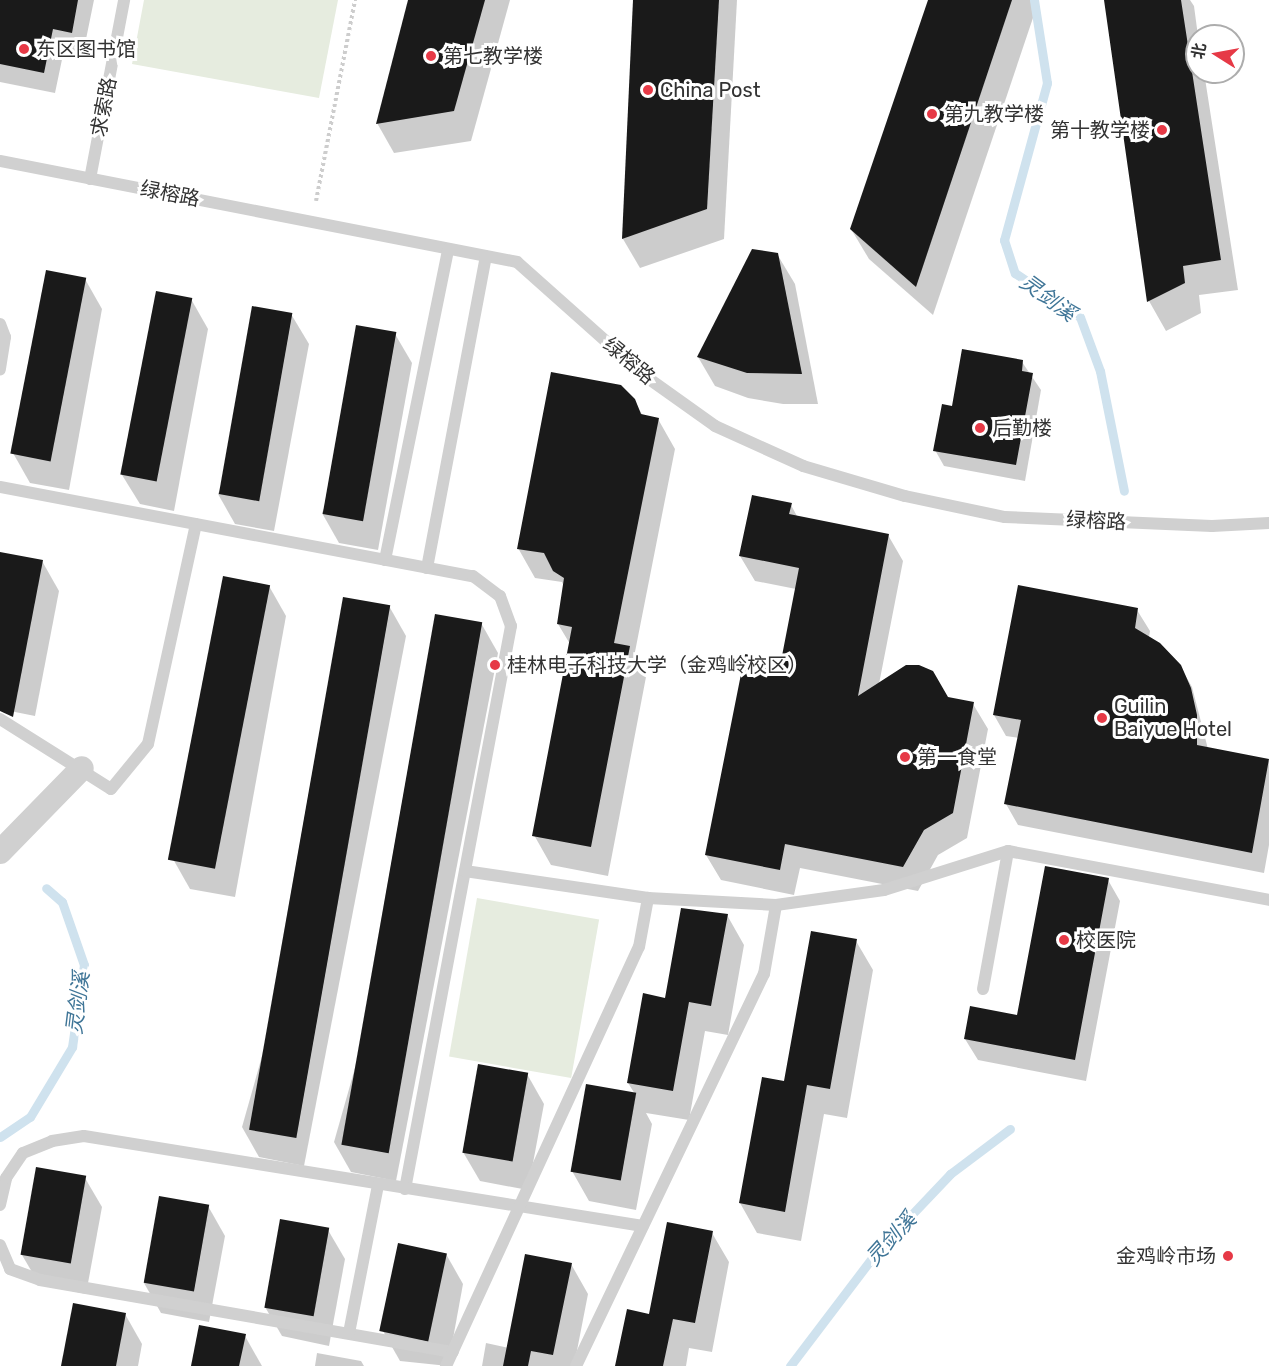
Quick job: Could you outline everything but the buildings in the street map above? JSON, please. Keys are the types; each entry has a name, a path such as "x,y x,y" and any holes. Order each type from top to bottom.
{"street":[{"path":"0,852 82,768"}],"lane":[{"name":"求索路","path":"90,178 123,0"},
{"name":"绿榕路","path":"0,161 517,262 645,376 715,426 803,466 905,496 1005,517 1212,526 1269,523"},
{"path":"385,560 448,249"},
{"path":"427,568 486,257"},
{"path":"0,324 6,337 0,370"},
{"path":"0,487 473,576 500,596 512,626 405,1189"},
{"path":"0,719 82,768 111,789 148,744 196,524"},
{"path":"465,871 648,898 776,905 884,890 1008,851 1269,900"},
{"path":"983,989 1008,851"},
{"path":"446,1366 639,947 648,898"},
{"path":"576,1366 764,974 776,905"},
{"path":"0,1204 6,1178 23,1153 52,1141 84,1136 643,1226"},
{"path":"350,1332 378,1185"},
{"path":"0,1245 10,1269 40,1280 350,1332 453,1352"}],"path":[{"path":"312,222 355,0"}],"shaded area":[{"path":"144,0 338,0 319,98 132,64"},
{"path":"477,898 599,920 571,1078 449,1057"}],"waterway":[{"name":"灵剑溪","path":"1034,0 1047,83 1004,240 1015,273 1080,317 1100,371 1124,491"},
{"name":"灵剑溪","path":"0,1137 30,1117 72,1047 84,965 62,902 46,888"},
{"name":"灵剑溪","path":"790,1366 878,1250 950,1174 1010,1129"}],"place":[{"name":"东区图书馆","path":"24,49"},
{"name":"第七教学楼","path":"431,56"},
{"name":"China Post","path":"648,90"},
{"name":"第九教学楼","path":"932,114"},
{"name":"第十教学楼","path":"1162,130"},
{"name":"后勤楼","path":"980,428"},
{"name":"桂林电子科技大学（金鸡岭校区）","path":"495,665"},
{"name":"Guilin Baiyue Hotel","path":"1102,718"},
{"name":"第一食堂","path":"905,757"},
{"name":"校医院","path":"1064,940"},
{"name":"金鸡岭市场","path":"1228,1256"}]}
